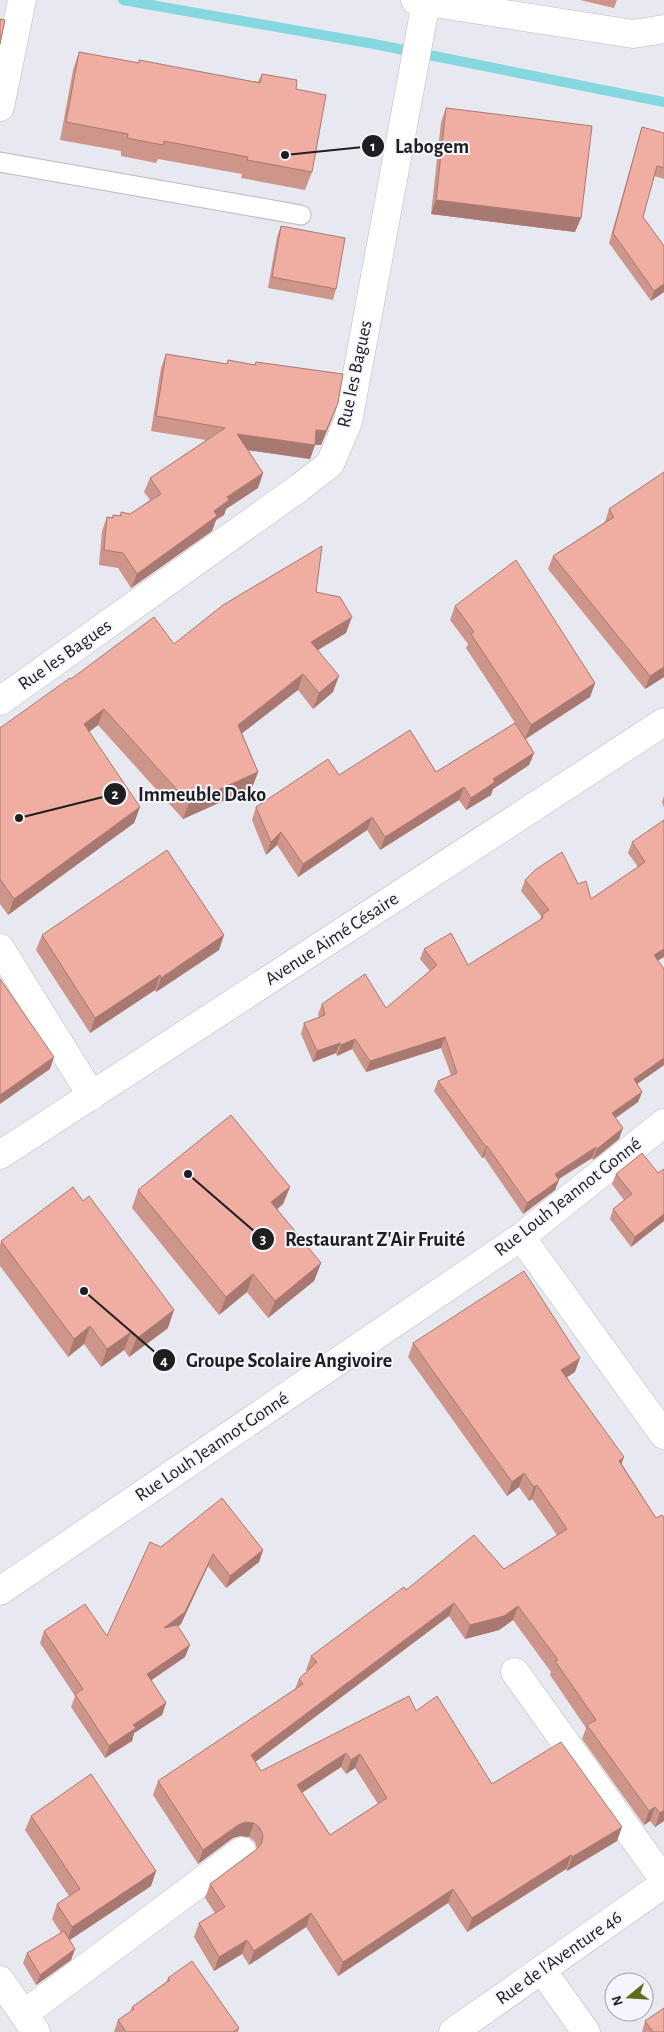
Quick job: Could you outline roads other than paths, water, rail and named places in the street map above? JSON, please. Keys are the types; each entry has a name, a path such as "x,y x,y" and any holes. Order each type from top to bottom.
{"street":[{"path":"0,107 22,0"},
{"path":"421,1 633,34 664,29"},
{"name":"Rue les Bagues","path":"0,701 330,464 348,422 421,1"},
{"name":"Avenue Aimé Césaire","path":"0,1154 92,1096 664,722"},
{"path":"0,948 92,1096"},
{"name":"Rue Louh Jeannot Gonné","path":"0,1591 521,1237 664,1123"},
{"path":"521,1237 664,1434"},
{"path":"515,1672 664,1882"},
{"path":"15,2007 242,1851"},
{"name":"Rue de l'Aventure 46","path":"453,2032 664,1882"},
{"path":"542,1970 586,2032"}],"lane":[{"path":"0,162 301,215"}],"waterway":[{"path":"123,0 374,44 664,102"}],"place":[{"name":"Labogem","path":"285,155"},
{"name":"Immeuble Dako","path":"19,818"},
{"name":"Restaurant Z'Air Fruité","path":"188,1174"},
{"name":"Groupe Scolaire Angivoire","path":"84,1291"}]}
